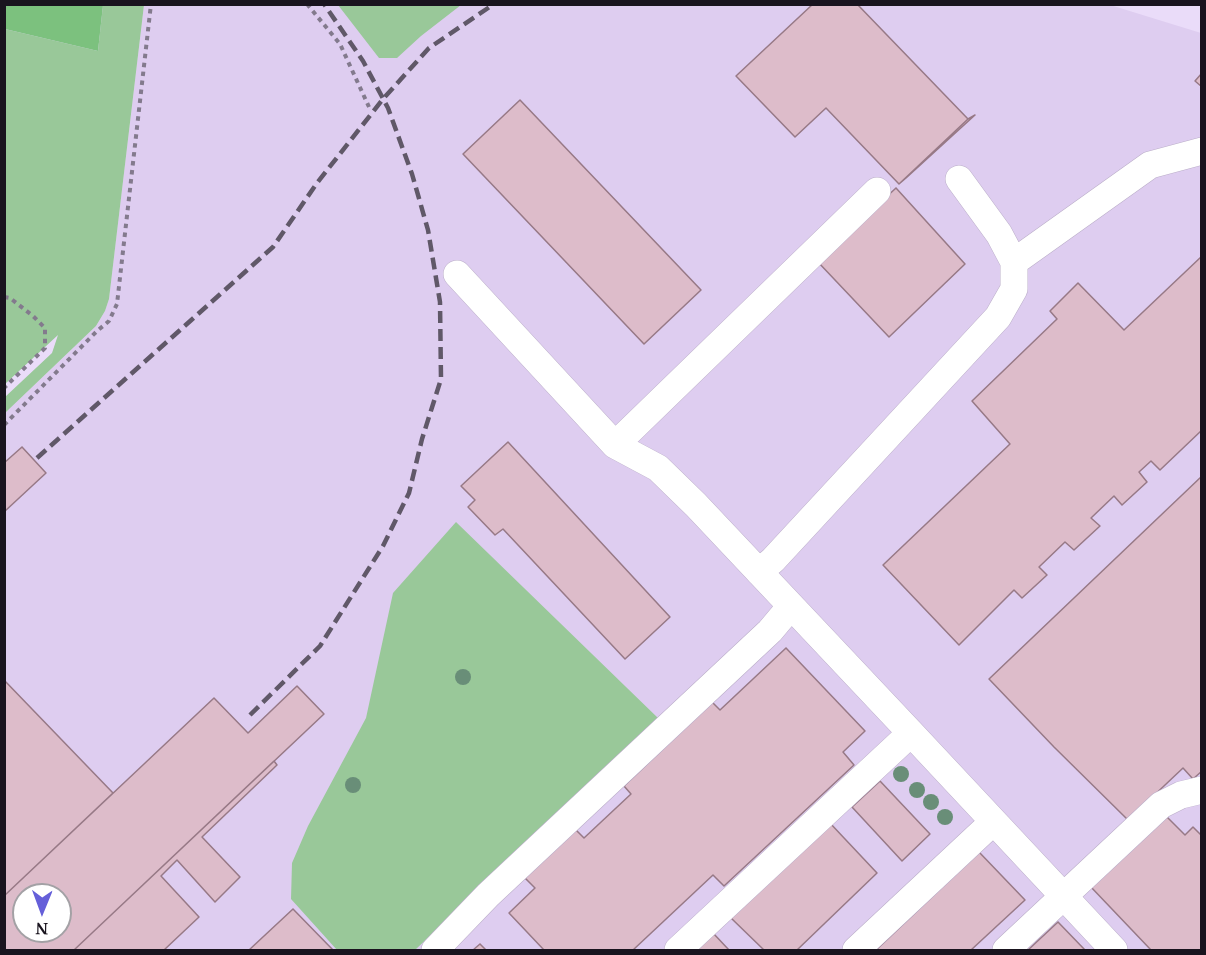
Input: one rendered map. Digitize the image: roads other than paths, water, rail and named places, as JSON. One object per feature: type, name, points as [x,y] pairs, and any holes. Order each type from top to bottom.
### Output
[{"type":"lane","points":[[1014,262],[1150,165],[1202,151]]},
{"type":"lane","points":[[759,572],[773,560],[998,317],[1014,289],[1014,262],[999,234],[959,179]]},
{"type":"lane","points":[[615,446],[877,191]]},
{"type":"lane","points":[[457,274],[615,446],[658,468],[759,572],[1114,951]]},
{"type":"lane","points":[[435,951],[488,895],[770,631],[791,606]]},
{"type":"lane","points":[[678,951],[911,733]]},
{"type":"lane","points":[[1006,951],[1161,805],[1181,795],[1202,790]]},
{"type":"lane","points":[[856,951],[993,822]]},
{"type":"railway","points":[[250,715],[320,646],[383,546],[409,493],[422,439],[441,379],[440,302],[428,230],[412,174],[388,108],[363,61],[324,4]]},
{"type":"railway","points":[[37,458],[273,247],[317,183],[383,99],[429,48],[494,4]]}]
